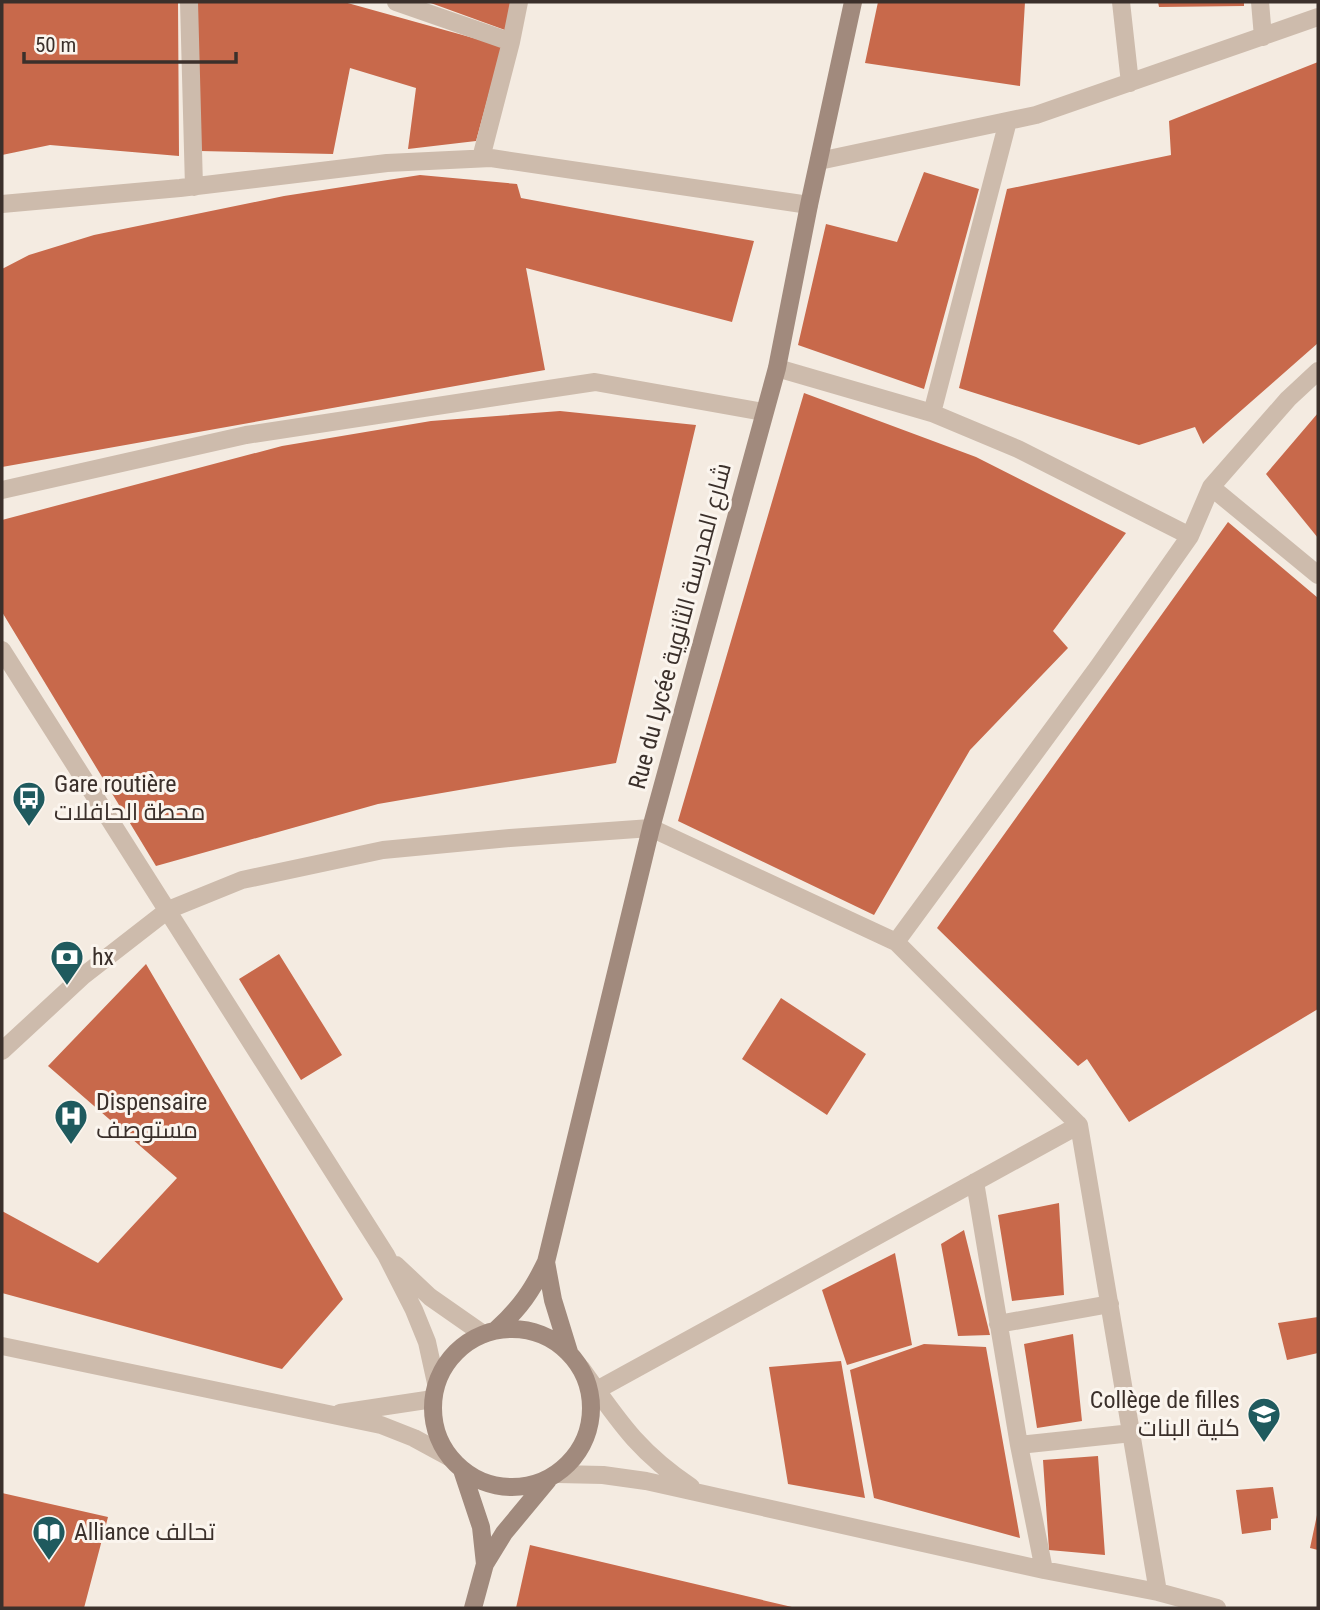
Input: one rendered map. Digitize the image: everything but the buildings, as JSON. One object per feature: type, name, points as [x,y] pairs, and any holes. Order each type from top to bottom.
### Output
[{"type":"street","points":[[189,2],[194,187]]},
{"type":"street","points":[[396,2],[511,42]]},
{"type":"street","points":[[481,158],[519,2]]},
{"type":"street","name":"Rue du Lycée شارع المدرسة الثانوية","points":[[489,1332],[516,1312],[532,1291],[547,1262],[651,828],[777,368],[853,2]]},
{"type":"street","points":[[1121,2],[1130,83]]},
{"type":"street","points":[[1260,2],[1263,37]]},
{"type":"street","points":[[818,162],[1036,115],[1318,18]]},
{"type":"street","points":[[932,413],[1008,121]]},
{"type":"street","points":[[2,204],[194,187],[387,163],[491,158],[809,205]]},
{"type":"street","points":[[777,368],[932,413],[1018,449],[1190,536]]},
{"type":"street","points":[[896,942],[1098,667],[1190,536],[1211,487],[1288,399],[1318,371]]},
{"type":"street","points":[[2,490],[246,435],[596,382],[763,412]]},
{"type":"street","points":[[1211,487],[1318,575]]},
{"type":"street","points":[[2,650],[386,1255],[427,1342],[435,1391],[433,1419],[439,1439],[455,1463],[481,1527],[485,1564]]},
{"type":"street","points":[[2,1051],[83,976],[168,910],[242,880],[383,850],[651,828],[896,942],[1079,1125],[1158,1592]]},
{"type":"street","points":[[597,1390],[1079,1125]]},
{"type":"street","points":[[975,1182],[1019,1445],[1044,1570]]},
{"type":"street","points":[[386,1255],[430,1297],[489,1332]]},
{"type":"street","name":"Rue du Lycée شارع المدرسة الثانوية","points":[[547,1262],[553,1300],[569,1352]]},
{"type":"street","points":[[998,1324],[1110,1304]]},
{"type":"street","points":[[435,1391],[447,1363],[462,1346],[489,1332],[516,1329],[536,1332],[554,1340],[569,1352],[638,1446],[665,1470],[700,1493]]},
{"type":"street","points":[[2,1346],[381,1425],[414,1438],[481,1482],[503,1488],[526,1487],[553,1477],[603,1475],[646,1481],[1044,1570],[1158,1592],[1217,1608]]},
{"type":"street","points":[[473,1608],[485,1564],[504,1533],[553,1477],[579,1453],[591,1426],[592,1396],[581,1368]]},
{"type":"street","points":[[330,1415],[435,1391]]},
{"type":"street","points":[[1019,1445],[1132,1433]]},
{"type":"place","name":"Gare routière محطة الحافلات","points":[[29,828]]},
{"type":"place","name":"hx","points":[[67,987]]},
{"type":"place","name":"Dispensaire مستوصف","points":[[71,1146]]},
{"type":"place","name":"Collège de filles كلية البنات","points":[[1264,1444]]},
{"type":"place","name":"Alliance تحالف","points":[[49,1562]]}]
